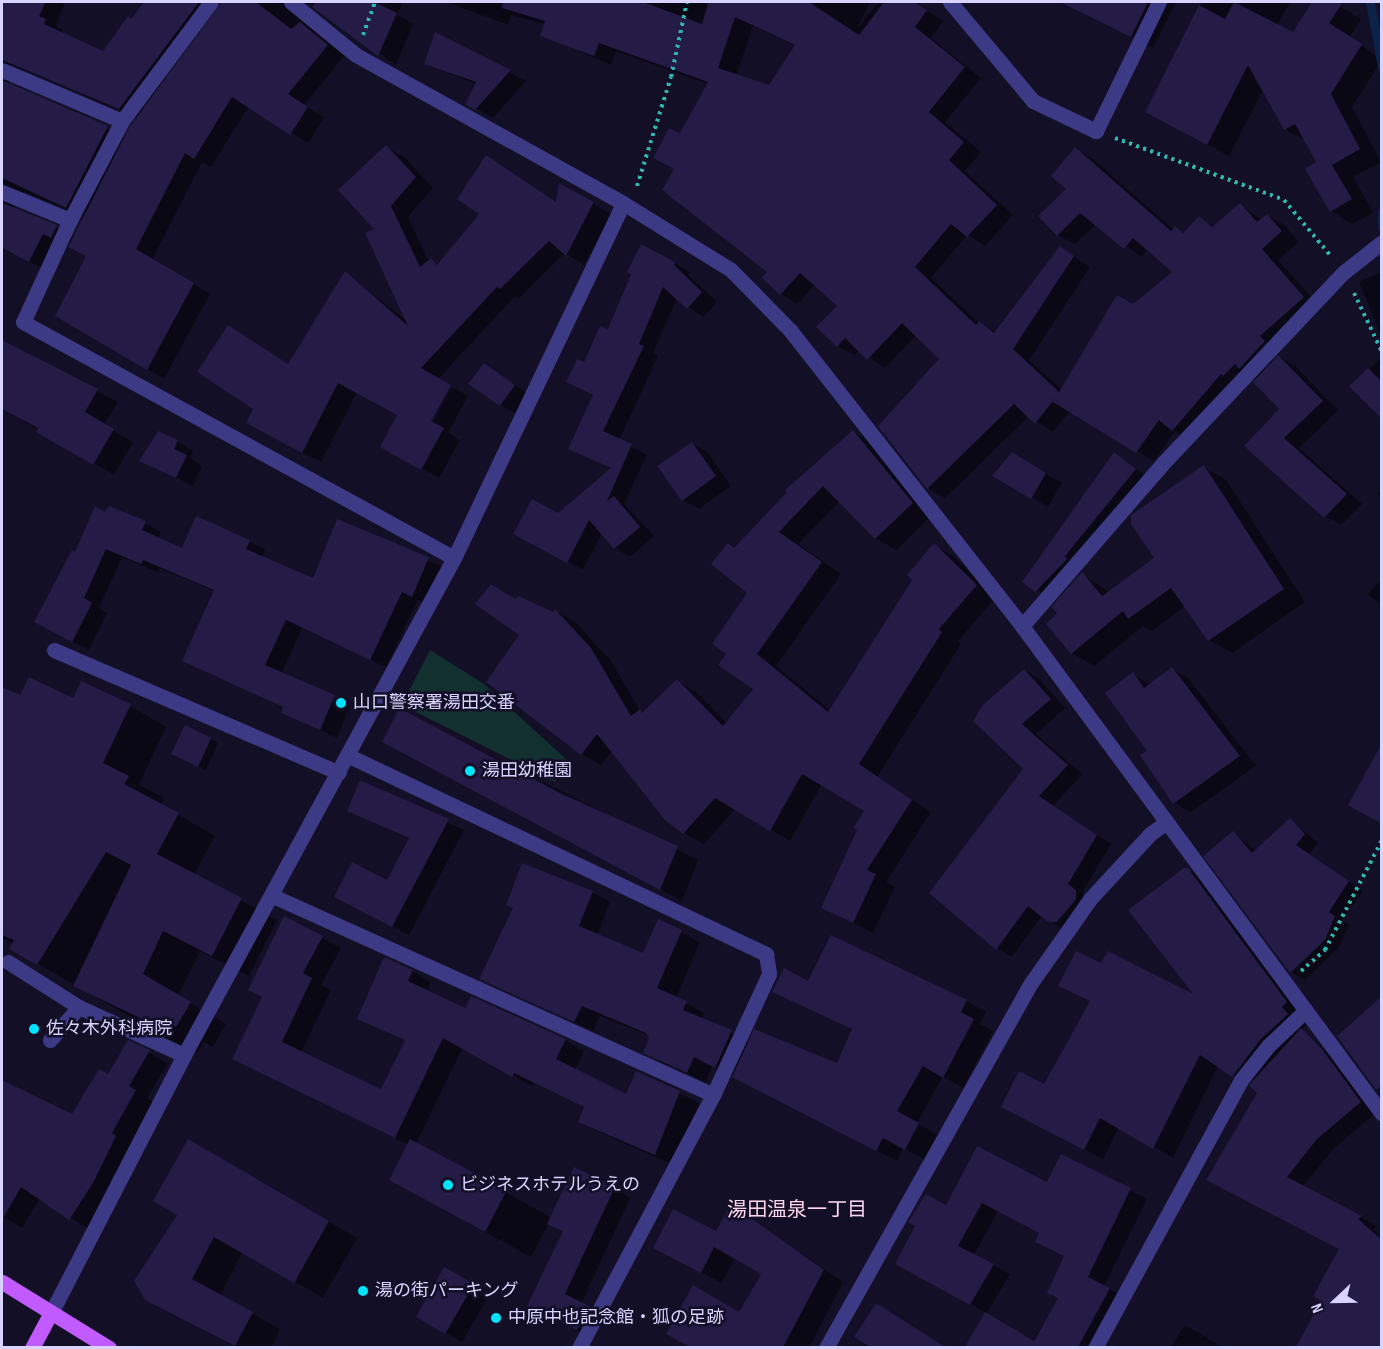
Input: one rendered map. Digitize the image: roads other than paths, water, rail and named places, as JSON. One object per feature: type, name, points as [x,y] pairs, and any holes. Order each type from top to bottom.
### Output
[{"type":"main road","points":[[2,1282],[109,1347]]},
{"type":"main road","points":[[32,1347],[51,1312]]},
{"type":"street","points":[[211,2],[122,121],[70,220],[23,322],[454,558]]},
{"type":"street","points":[[291,2],[356,55],[623,203],[730,270],[790,330],[1022,626],[1164,824],[1382,1114]]},
{"type":"street","points":[[950,2],[1032,101],[1096,131],[1159,2]]},
{"type":"street","points":[[2,70],[122,121]]},
{"type":"street","points":[[2,192],[70,220]]},
{"type":"street","points":[[51,1312],[184,1055],[273,896],[454,558],[623,203]]},
{"type":"street","points":[[1022,626],[1165,461],[1344,272],[1382,242]]},
{"type":"street","points":[[54,650],[339,773]]},
{"type":"street","points":[[349,756],[766,954],[769,974],[713,1095],[579,1347]]},
{"type":"street","points":[[826,1347],[1031,983],[1090,899],[1150,834],[1164,824]]},
{"type":"street","points":[[273,896],[713,1095]]},
{"type":"street","points":[[8,962],[79,1007],[184,1055]]},
{"type":"street","points":[[50,1040],[79,1007]]},
{"type":"street","points":[[1095,1347],[1242,1080],[1268,1046],[1306,1010]]},
{"type":"waterway","points":[[1370,2],[1382,67]]},
{"type":"waterway","points":[[1382,212],[1382,227]]},
{"type":"place","name":"山口警察署湯田交番","points":[[341,703]]},
{"type":"place","name":"湯田幼稚園","points":[[470,771]]},
{"type":"place","name":"佐々木外科病院","points":[[34,1029]]},
{"type":"place","name":"ビジネスホテルうえの","points":[[448,1185]]},
{"type":"place","name":"湯の街パーキング","points":[[363,1291]]},
{"type":"place","name":"中原中也記念館・狐の足跡","points":[[496,1318]]},
{"type":"district","name":"湯田温泉一丁目","points":[[797,1210]]}]
